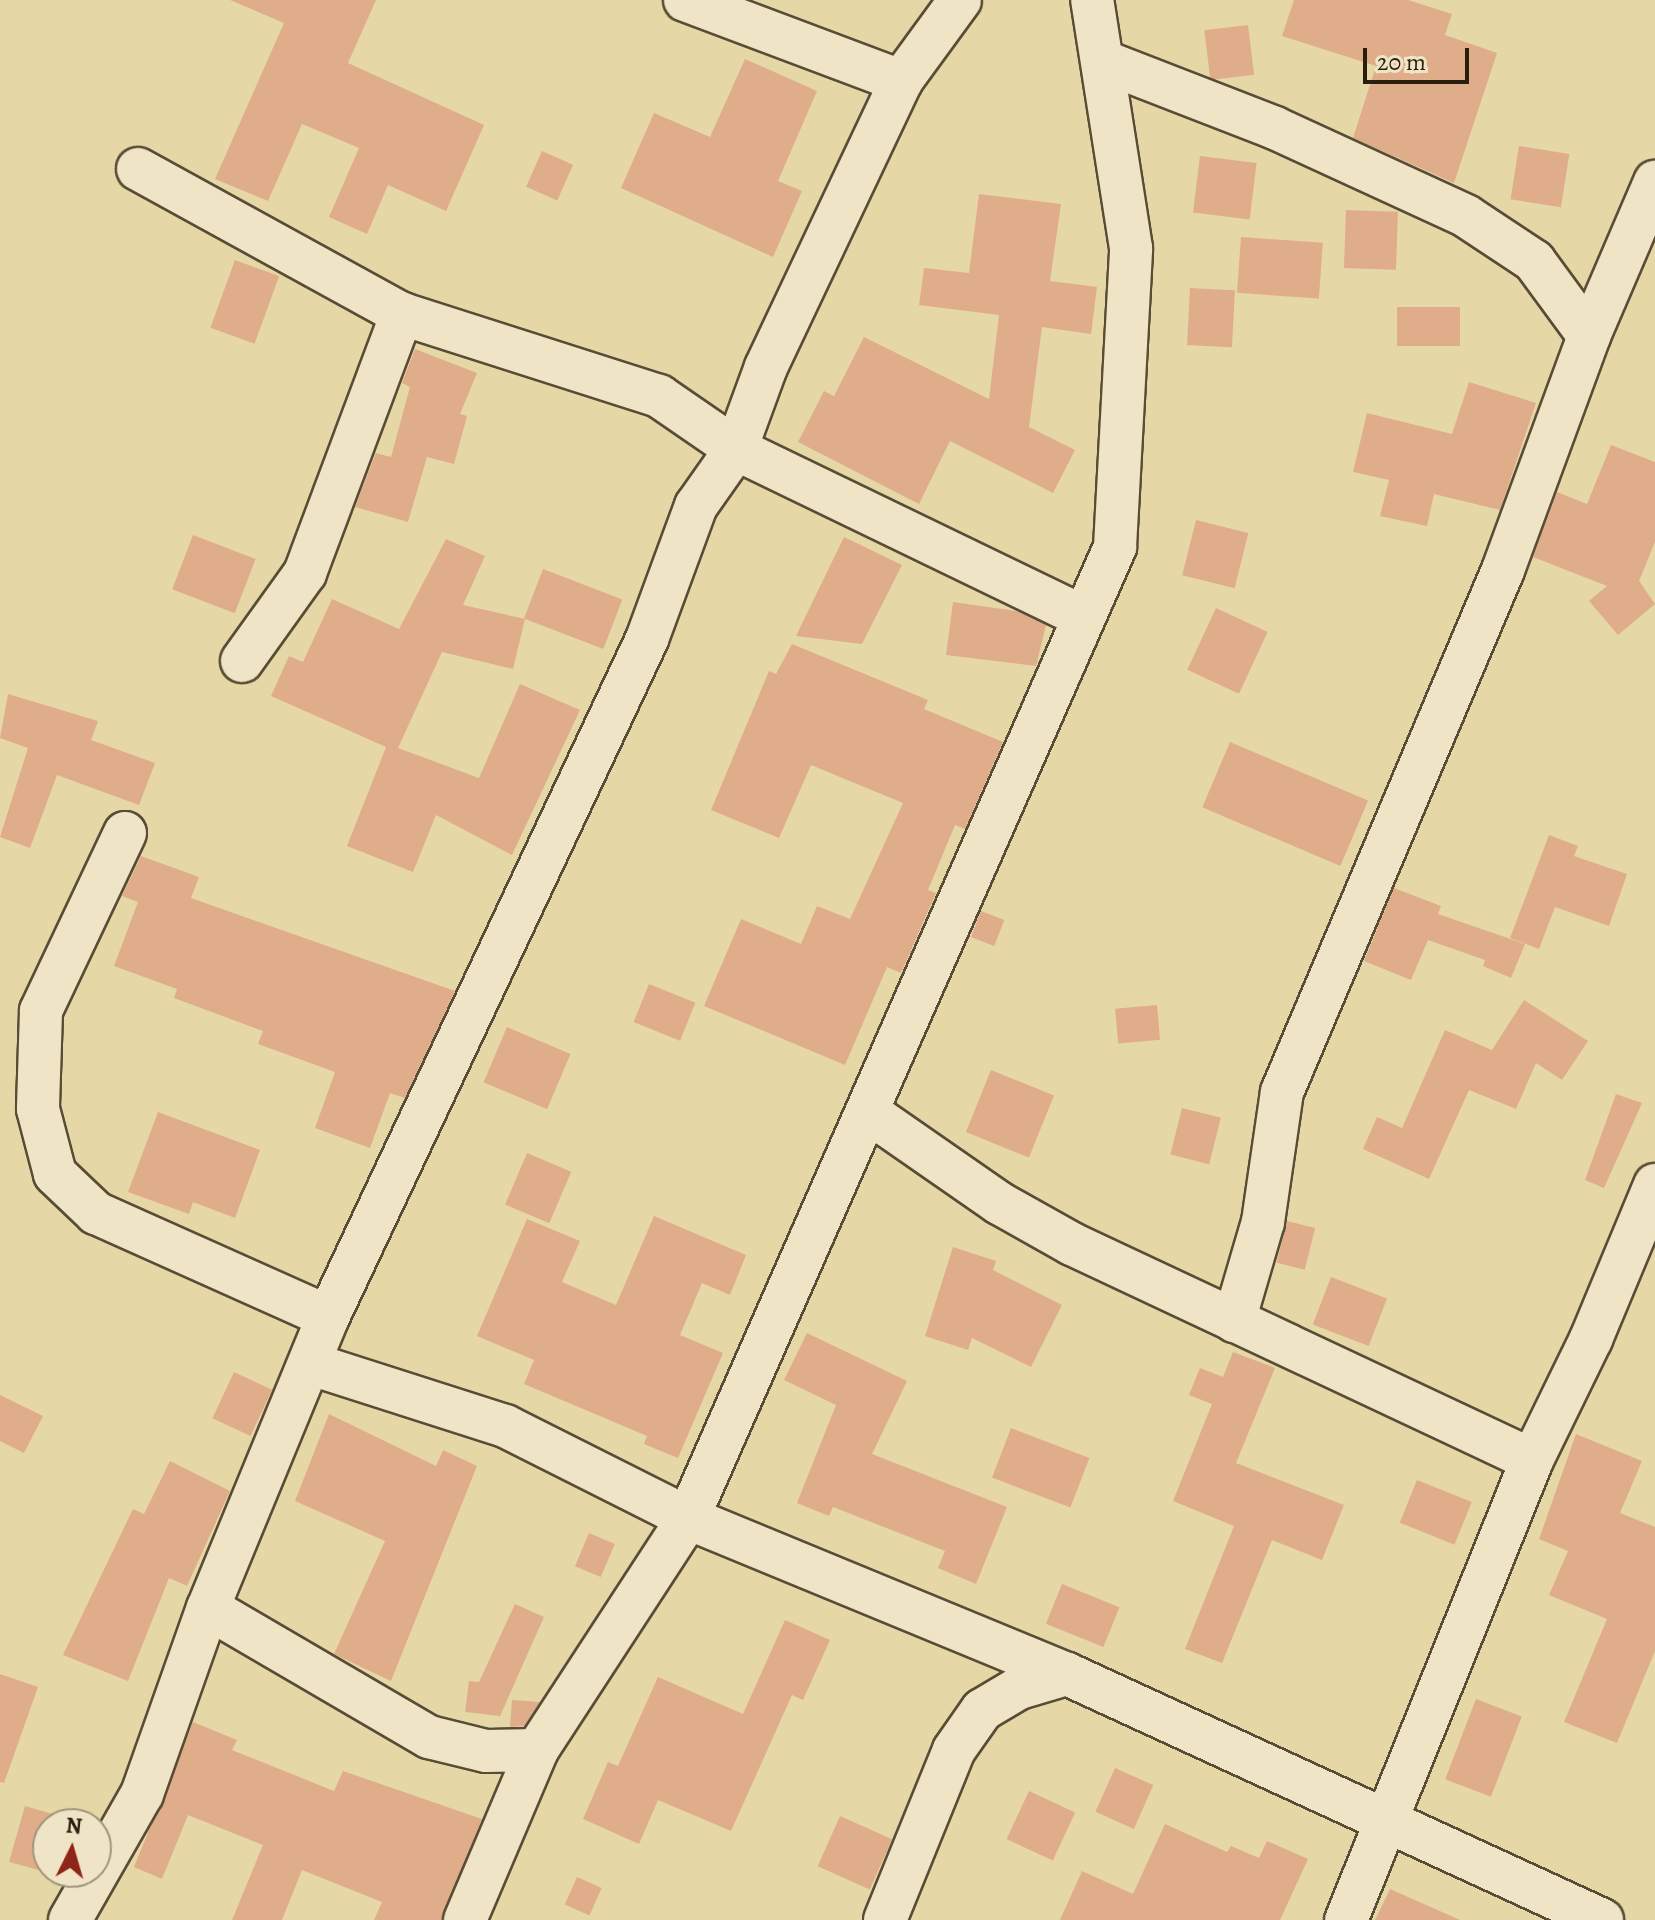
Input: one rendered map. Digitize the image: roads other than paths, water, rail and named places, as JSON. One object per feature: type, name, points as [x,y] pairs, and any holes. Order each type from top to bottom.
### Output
[{"type":"street","points":[[685,0],[901,81]]},
{"type":"street","points":[[70,1920],[142,1794],[208,1608],[328,1317],[647,639],[696,506],[736,449],[766,367],[901,81],[960,0]]},
{"type":"street","points":[[465,1920],[537,1750],[688,1518],[1115,547],[1128,349],[1131,248],[1111,148],[1105,62],[1092,0]]},
{"type":"street","points":[[1105,62],[1275,128],[1466,216],[1534,261],[1589,336]]},
{"type":"street","points":[[138,169],[402,314],[659,396],[736,449],[1084,617]]},
{"type":"street","points":[[1234,1321],[1263,1222],[1282,1092],[1503,570],[1589,336],[1655,182]]},
{"type":"street","points":[[242,661],[305,573],[402,314]]},
{"type":"street","points":[[125,833],[41,1011],[38,1109],[55,1174],[96,1213],[328,1317]]},
{"type":"street","points":[[868,1112],[999,1203],[1234,1321],[1532,1460]]},
{"type":"street","points":[[1346,1920],[1532,1460],[1591,1339],[1655,1185]]},
{"type":"street","points":[[311,1364],[505,1426],[688,1518],[1067,1674],[1602,1920]]},
{"type":"street","points":[[208,1608],[429,1737],[486,1751],[537,1750]]},
{"type":"street","points":[[885,1920],[954,1750],[982,1710],[1019,1688],[1067,1674]]}]
